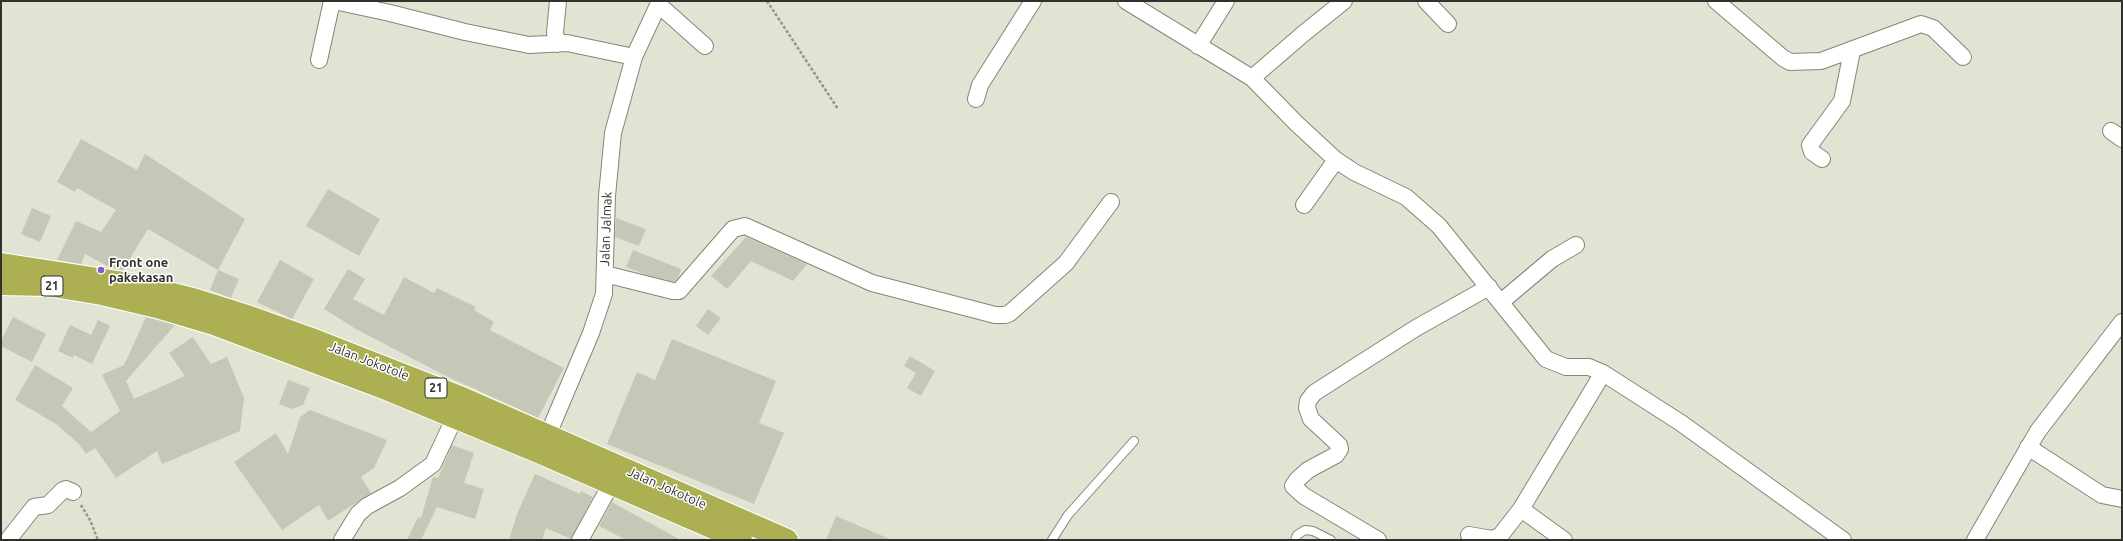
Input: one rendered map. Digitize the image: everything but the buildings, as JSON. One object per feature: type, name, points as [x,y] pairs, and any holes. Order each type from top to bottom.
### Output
[{"type":"highway","name":"Jalan Jokotole","points":[[1,264],[137,285],[196,300],[309,338],[462,398],[611,484],[711,534],[741,540]]},
{"type":"highway","name":"Jalan Jokotole","points":[[1,284],[47,285],[102,294],[164,309],[266,343],[389,390],[454,419],[544,445],[780,539]]},
{"type":"street","points":[[319,60],[333,1],[390,13],[465,32],[529,45],[576,45],[634,58]]},
{"type":"street","points":[[557,44],[554,32],[558,1]]},
{"type":"street","points":[[976,99],[980,85],[1033,1]]},
{"type":"street","points":[[1126,1],[1252,78],[1296,123],[1336,160],[1354,172],[1406,198],[1439,226],[1546,359],[1566,367],[1589,367],[1598,382],[1681,423],[1839,539]]},
{"type":"street","points":[[1198,46],[1226,1]]},
{"type":"street","points":[[1252,78],[1344,1]]},
{"type":"street","points":[[1426,1],[1448,24]]},
{"type":"street","points":[[1716,1],[1783,58],[1790,62],[1821,61],[1852,51],[1921,24],[1933,28],[1963,57]]},
{"type":"street","points":[[660,3],[705,46]]},
{"type":"street","name":"Jalan Jalmak","points":[[544,445],[591,333],[604,294],[607,196],[613,133],[634,58],[660,3]]},
{"type":"street","points":[[1822,159],[1812,152],[1810,146],[1842,101],[1852,51]]},
{"type":"street","points":[[1304,205],[1336,160]]},
{"type":"street","points":[[605,274],[673,291],[679,291],[733,229],[745,226],[872,283],[995,315],[1005,315],[1010,313],[1066,263],[1111,202]]},
{"type":"street","points":[[1501,302],[1552,259],[1576,245]]},
{"type":"street","points":[[1378,540],[1304,496],[1294,486],[1296,480],[1308,470],[1336,455],[1340,449],[1339,445],[1311,419],[1307,408],[1308,401],[1314,393],[1416,328],[1488,287]]},
{"type":"street","points":[[1975,540],[2028,447],[2048,417],[2122,322]]},
{"type":"street","points":[[1469,535],[1492,539],[1500,536],[1521,509],[1598,382]]},
{"type":"street","points":[[342,540],[358,514],[366,506],[400,488],[433,464],[454,419]]},
{"type":"street","points":[[2028,447],[2102,495],[2122,499]]},
{"type":"street","points":[[580,540],[611,484]]},
{"type":"street","points":[[8,540],[34,507],[48,505],[66,489],[73,492]]},
{"type":"street","points":[[1521,509],[1564,540]]},
{"type":"lane","points":[[1052,540],[1068,515],[1134,442]]},
{"type":"lane","points":[[1295,540],[1297,535],[1306,530],[1314,531],[1331,540]]},
{"type":"path","points":[[767,1],[838,109]]},
{"type":"path","points":[[73,492],[90,520],[98,540]]},
{"type":"place","name":"Front one pakekasan","points":[[101,270]]}]
